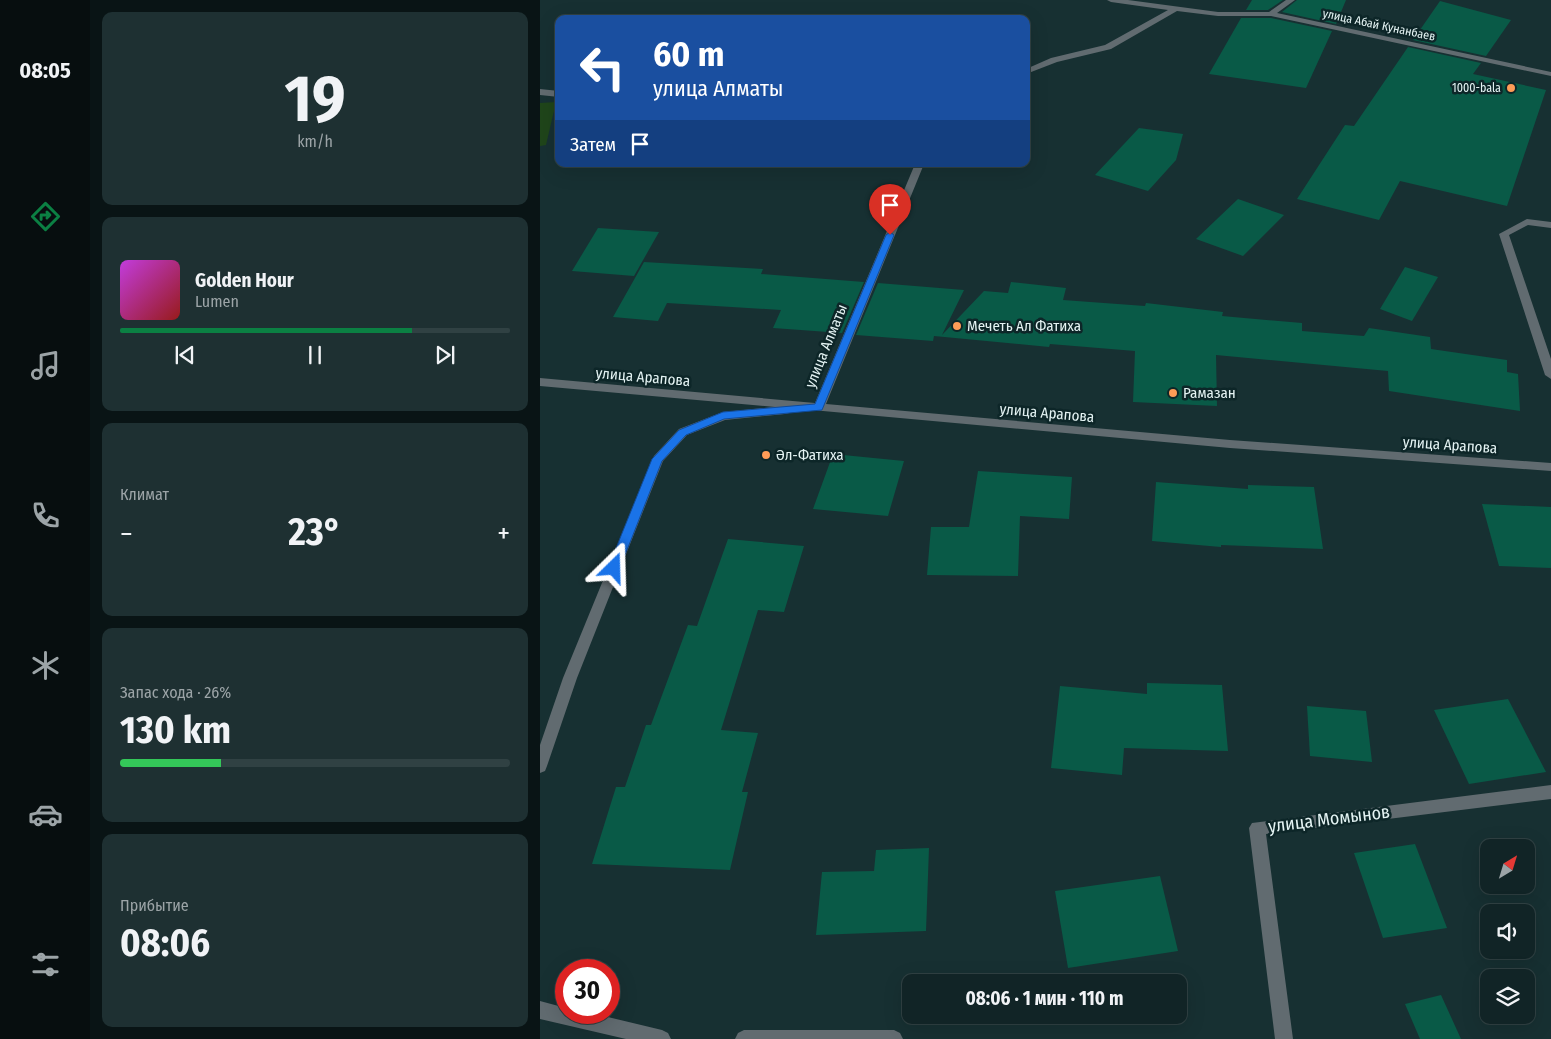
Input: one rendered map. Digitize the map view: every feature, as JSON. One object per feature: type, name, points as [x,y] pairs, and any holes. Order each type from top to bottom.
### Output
[{"type":"street","name":"улица Абай Кунанбаев","points":[[1111,0],[1218,14],[1271,14],[1551,74]]},
{"type":"street","points":[[1271,14],[1291,0]]},
{"type":"street","points":[[1030,70],[1054,60],[1108,46],[1175,9]]},
{"type":"street","points":[[540,92],[555,94]]},
{"type":"street","name":"улица Алматы","points":[[540,766],[570,678],[658,459],[682,432],[723,416],[818,407],[918,167]]},
{"type":"street","points":[[1551,224],[1527,222],[1504,234],[1551,375]]},
{"type":"street","name":"улица Арапова","points":[[540,382],[1230,444],[1551,467]]},
{"type":"street","name":"улица Момынов","points":[[1284,1039],[1258,828],[1551,792]]},
{"type":"street","points":[[540,1010],[662,1039]]},
{"type":"street","points":[[744,1039],[894,1039]]},
{"type":"green space","points":[[555,102],[546,145],[540,146],[540,103]]},
{"type":"building","points":[[1252,0],[1283,0],[1268,10],[1246,10]]},
{"type":"building","points":[[1297,0],[1346,0],[1336,24],[1282,12]]},
{"type":"building","points":[[1440,1],[1511,20],[1486,56],[1413,40]]},
{"type":"building","points":[[1241,18],[1271,18],[1332,31],[1306,88],[1209,74]]},
{"type":"building","points":[[1408,47],[1481,63],[1473,74],[1546,90],[1507,206],[1400,181],[1379,220],[1297,199],[1345,125],[1354,126]]},
{"type":"building","points":[[1139,128],[1183,134],[1176,160],[1148,191],[1095,175]]},
{"type":"building","points":[[1238,199],[1284,215],[1243,256],[1196,239]]},
{"type":"building","points":[[598,228],[659,232],[634,276],[572,271]]},
{"type":"building","points":[[644,262],[763,269],[761,274],[864,282],[842,333],[773,328],[781,310],[667,303],[658,321],[613,317]]},
{"type":"building","points":[[1405,267],[1438,277],[1412,321],[1380,309]]},
{"type":"building","points":[[1011,282],[1066,288],[1063,300],[1145,306],[1146,303],[1223,312],[1222,316],[1302,323],[1302,331],[1364,336],[1369,328],[1430,337],[1431,349],[1507,360],[1507,372],[1518,374],[1520,411],[1389,391],[1388,371],[1216,355],[1217,406],[1133,402],[1135,351],[1050,344],[1049,347],[934,336],[933,341],[856,335],[878,283],[964,290],[942,335],[984,291],[1008,293]]},
{"type":"building","points":[[833,454],[904,461],[888,516],[813,509]]},
{"type":"building","points":[[978,471],[1072,477],[1069,519],[1020,516],[1018,576],[927,575],[931,527],[969,527]]},
{"type":"building","points":[[1156,482],[1248,489],[1248,485],[1314,487],[1323,549],[1221,545],[1221,547],[1152,541]]},
{"type":"building","points":[[1482,504],[1551,507],[1551,568],[1499,566]]},
{"type":"building","points":[[728,539],[804,546],[784,612],[758,610],[721,730],[758,733],[742,792],[748,792],[730,870],[592,864],[616,787],[625,787],[646,725],[651,725],[688,625],[697,626]]},
{"type":"building","points":[[1147,683],[1222,685],[1228,751],[1124,748],[1122,775],[1051,768],[1060,686],[1147,694]]},
{"type":"building","points":[[1508,699],[1546,772],[1469,784],[1434,710]]},
{"type":"building","points":[[1307,706],[1366,711],[1372,762],[1310,756]]},
{"type":"building","points":[[1415,844],[1447,928],[1383,938],[1354,853]]},
{"type":"building","points":[[929,848],[926,931],[816,935],[822,872],[874,871],[876,850]]},
{"type":"building","points":[[1160,876],[1178,951],[1068,968],[1055,891]]},
{"type":"building","points":[[1441,995],[1461,1039],[1420,1039],[1405,1004]]},
{"type":"place","name":"1000-bala","points":[[1511,88]]},
{"type":"place","name":"Мечеть Ал Фатиха","points":[[957,326]]},
{"type":"place","name":"Рамазан","points":[[1173,393]]},
{"type":"place","name":"Әл-Фатиха","points":[[766,455]]},
{"type":"route","points":[[614,568],[658,459],[682,432],[723,416],[818,407],[890,235]]}]
